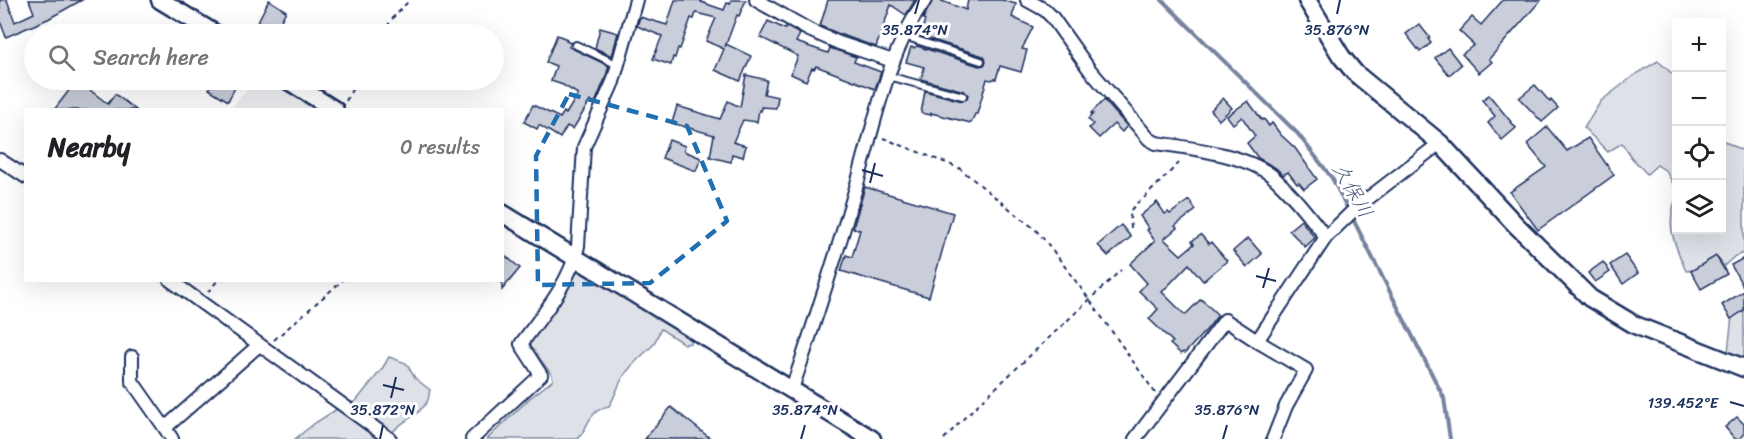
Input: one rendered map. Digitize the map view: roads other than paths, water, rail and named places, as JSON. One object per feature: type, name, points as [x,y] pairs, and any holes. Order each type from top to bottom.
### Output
[{"type":"street","points":[[160,0],[200,24]]},
{"type":"street","points":[[472,439],[541,375],[521,344],[571,270],[578,246],[584,147],[613,82],[636,0]]},
{"type":"street","points":[[756,0],[809,30],[839,43],[893,61]]},
{"type":"street","points":[[792,389],[826,288],[887,76],[914,15],[925,0]]},
{"type":"street","points":[[1027,0],[1052,16],[1089,69],[1149,139],[1156,143],[1237,158],[1269,174],[1293,197],[1326,237]]},
{"type":"street","points":[[1307,0],[1341,56],[1355,73],[1440,143],[1515,224],[1590,298],[1635,325],[1744,368]]},
{"type":"street","points":[[304,90],[332,108]]},
{"type":"street","points":[[1257,341],[1326,237],[1357,207],[1440,143]]},
{"type":"street","points":[[0,160],[24,176]]},
{"type":"street","points":[[504,214],[872,439]]},
{"type":"street","points":[[173,282],[390,439]]},
{"type":"street","points":[[1135,439],[1225,320],[1306,370],[1286,406],[1273,439]]},
{"type":"street","points":[[132,357],[132,381],[168,434],[261,347]]},
{"type":"lane","points":[[904,36],[981,61]]},
{"type":"lane","points":[[576,45],[618,65]]},
{"type":"lane","points":[[887,76],[963,96]]},
{"type":"waterway","name":"久保川","points":[[1162,0],[1298,134],[1332,178],[1444,398],[1450,439]]}]
